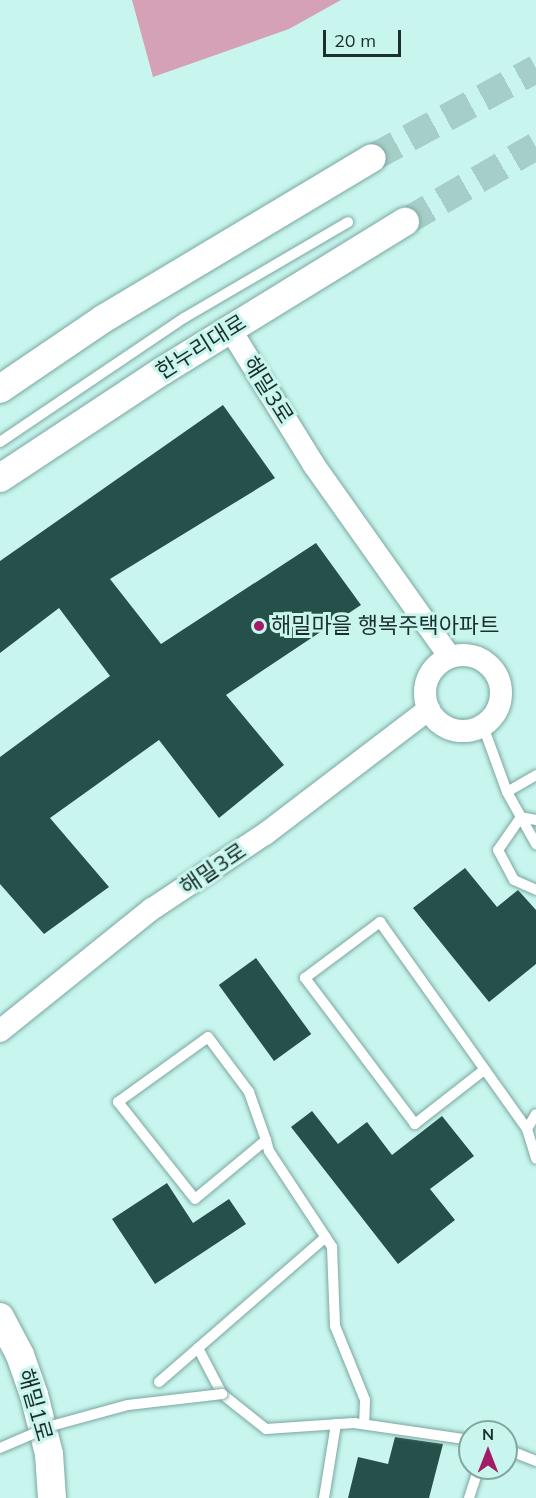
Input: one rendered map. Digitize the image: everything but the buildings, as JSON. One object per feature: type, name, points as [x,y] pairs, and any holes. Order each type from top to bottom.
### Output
[{"type":"street","points":[[0,389],[103,319],[372,158]]},
{"type":"street","name":"한누리대로","points":[[0,478],[230,329],[405,222]]},
{"type":"street","name":"해밀3로","points":[[230,329],[314,465],[450,657]]},
{"type":"street","points":[[450,657],[475,657],[495,672],[500,683],[499,707],[483,726],[471,731],[446,728],[429,709],[426,685],[439,663],[450,657]]},
{"type":"street","name":"해밀3로","points":[[0,1031],[152,909],[265,834],[429,709]]},
{"type":"street","name":"해밀1로","points":[[0,1317],[20,1355],[34,1395],[49,1454],[52,1498]]},
{"type":"lane","points":[[0,442],[184,318],[348,222]]},
{"type":"lane","points":[[483,726],[507,792],[536,844]]},
{"type":"lane","points":[[507,792],[536,775]]},
{"type":"lane","points":[[521,818],[536,820]]},
{"type":"lane","points":[[521,818],[498,850],[514,880],[536,890]]},
{"type":"lane","points":[[484,1070],[415,1124],[305,978],[380,922],[527,1129],[536,1160]]},
{"type":"lane","points":[[266,1140],[195,1199],[118,1102],[208,1036],[249,1092],[266,1140],[332,1247],[335,1326],[365,1400],[364,1424]]},
{"type":"lane","points":[[527,1129],[536,1114]]},
{"type":"lane","points":[[159,1382],[326,1237]]},
{"type":"lane","points":[[198,1348],[222,1394],[266,1429],[364,1424],[458,1438]]},
{"type":"lane","points":[[0,1448],[51,1426],[128,1405],[222,1394]]},
{"type":"lane","points":[[324,1498],[336,1424]]},
{"type":"lane","points":[[518,1454],[536,1461]]},
{"type":"lane","points":[[469,1498],[475,1480]]},
{"type":"shaded area","points":[[132,0],[341,0],[289,29],[153,77]]},
{"type":"tunnel","points":[[372,158],[536,69]]},
{"type":"tunnel","points":[[405,222],[536,146]]},
{"type":"place","name":"해밀마을 행복주택아파트","points":[[259,626]]}]
